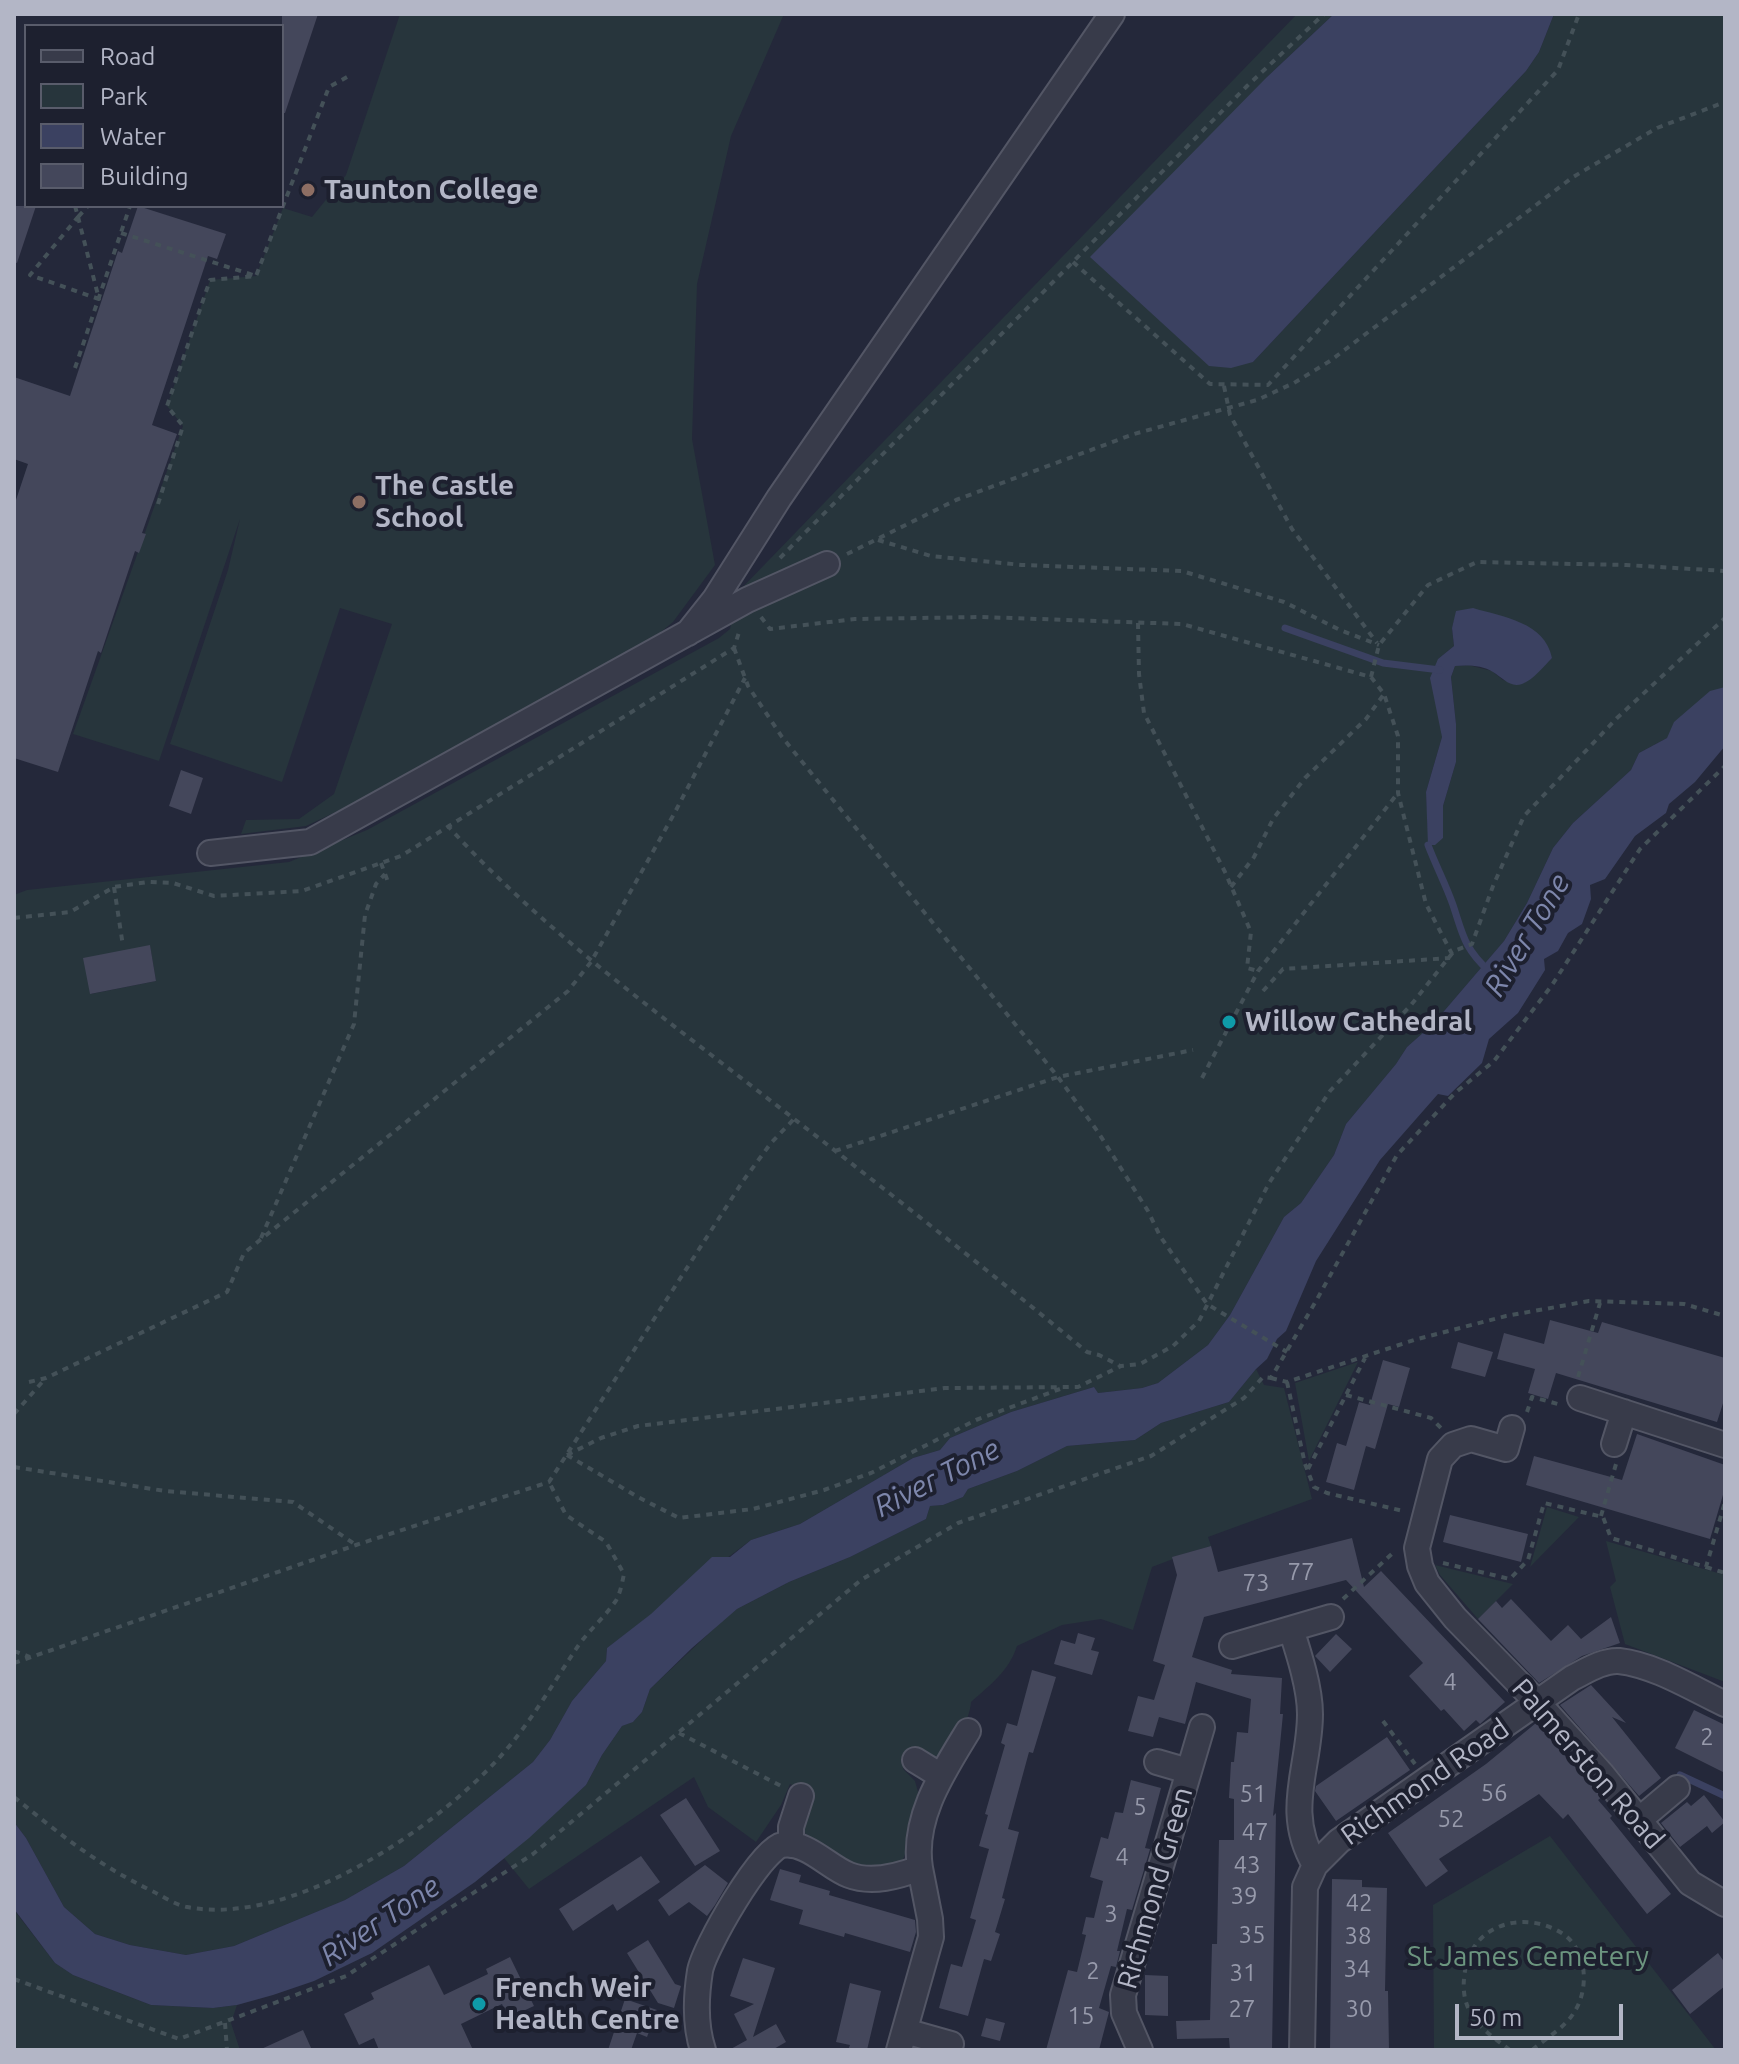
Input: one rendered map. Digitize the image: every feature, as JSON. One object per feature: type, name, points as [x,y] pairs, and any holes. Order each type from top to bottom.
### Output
[{"type":"street","points":[[688,633],[715,599],[800,467],[1112,14]]},
{"type":"street","points":[[210,853],[310,842],[747,600],[827,564]]},
{"type":"street","points":[[1580,1398],[1725,1445]]},
{"type":"street","points":[[1614,1444],[1624,1412]]},
{"type":"street","points":[[1409,1552],[1417,1548],[1440,1459],[1453,1445],[1471,1439],[1507,1448]]},
{"type":"street","name":"Palmerston Road","points":[[1409,1552],[1427,1583],[1455,1618],[1538,1703],[1690,1883],[1725,1904]]},
{"type":"street","points":[[1232,1646],[1331,1617]]},
{"type":"street","name":"Richmond Road","points":[[1291,1629],[1311,1712],[1300,1782],[1300,1818],[1305,1848],[1315,1865]]},
{"type":"street","name":"Richmond Road","points":[[1302,2050],[1305,1887],[1315,1865],[1339,1841],[1572,1678],[1604,1663],[1618,1661],[1647,1669],[1725,1704]]},
{"type":"street","name":"Richmond Green","points":[[1140,2050],[1124,2013],[1123,1995],[1202,1727]]},
{"type":"street","points":[[951,2044],[902,2041],[931,1937],[917,1846],[926,1810],[941,1776],[968,1731]]},
{"type":"street","points":[[915,1760],[941,1776]]},
{"type":"street","name":"Richmond Green","points":[[1157,1762],[1188,1771]]},
{"type":"street","points":[[1639,1820],[1677,1788]]},
{"type":"street","points":[[791,1845],[791,1827],[801,1796]]},
{"type":"street","points":[[703,2050],[698,2035],[700,1968],[710,1942],[729,1909],[770,1851],[780,1845],[791,1845],[850,1876],[894,1878],[920,1868]]},
{"type":"path","points":[[771,568],[1247,86],[1324,14]]},
{"type":"path","points":[[1073,262],[1210,384],[1268,385],[1558,70],[1579,14]]},
{"type":"path","points":[[284,204],[329,87],[349,76]]},
{"type":"path","points":[[827,564],[956,500],[1134,434],[1257,400],[1294,383],[1330,361],[1573,177],[1657,128],[1725,102]]},
{"type":"path","points":[[76,208],[99,299]]},
{"type":"path","points":[[86,208],[30,275],[99,299]]},
{"type":"path","points":[[75,368],[129,208]]},
{"type":"path","points":[[256,276],[282,208]]},
{"type":"path","points":[[121,233],[256,276]]},
{"type":"path","points":[[158,504],[183,426],[167,406],[210,280],[256,276]]},
{"type":"path","points":[[1224,386],[1229,408],[1292,529],[1379,645]]},
{"type":"path","points":[[877,539],[931,556],[1022,565],[1182,571],[1284,602],[1340,630],[1379,645]]},
{"type":"path","points":[[1371,677],[1379,645],[1428,585],[1477,562],[1626,565],[1725,571]]},
{"type":"path","points":[[747,600],[770,629],[855,619],[982,617],[1182,624],[1371,677],[1384,694],[1398,736],[1398,793],[1426,904],[1452,954]]},
{"type":"path","points":[[14,918],[70,912],[114,887],[148,882],[173,883],[214,896],[302,891],[411,850],[734,648],[747,600]]},
{"type":"path","points":[[1263,991],[1283,969],[1452,954],[1472,944],[1524,816],[1617,718],[1725,618]]},
{"type":"path","points":[[1138,623],[1144,713],[1251,932],[1247,968],[1258,971]]},
{"type":"path","points":[[734,648],[745,678],[782,737],[1058,1077],[1098,1132],[1148,1211],[1160,1236],[1207,1304],[1287,1352]]},
{"type":"path","points":[[29,1382],[46,1378],[227,1292],[244,1253],[568,991],[591,962],[674,814],[745,678]]},
{"type":"path","points":[[1231,887],[1254,857],[1273,819],[1305,778],[1366,719],[1384,694]]},
{"type":"path","points":[[1271,1378],[1397,1155],[1455,1093],[1494,1061],[1552,985],[1640,849],[1725,766]]},
{"type":"path","points":[[1202,1078],[1258,971],[1398,793]]},
{"type":"path","points":[[447,825],[480,860],[591,962],[1087,1352],[1121,1366]]},
{"type":"path","points":[[381,863],[388,882]]},
{"type":"path","points":[[260,1240],[354,1024],[365,915],[376,884],[385,874]]},
{"type":"path","points":[[114,887],[123,946]]},
{"type":"path","points":[[567,1455],[601,1438],[651,1424],[945,1388],[1078,1387],[1121,1366],[1140,1364],[1173,1346],[1199,1321],[1269,1183],[1330,1091],[1411,1005],[1452,954]]},
{"type":"path","points":[[835,1151],[1058,1077],[1193,1050]]},
{"type":"path","points":[[14,1663],[549,1482],[743,1181],[771,1143],[793,1120]]},
{"type":"path","points":[[14,1979],[179,2039],[225,2023],[346,1976],[533,1854],[861,1580],[958,1523],[1151,1456],[1244,1398],[1263,1377],[1287,1382],[1414,1340],[1506,1316],[1589,1301],[1684,1304],[1725,1316]]},
{"type":"path","points":[[1308,1469],[1365,1356]]},
{"type":"path","points":[[14,1414],[46,1378]]},
{"type":"path","points":[[1287,1382],[1314,1487],[1327,1493],[1424,1516]]},
{"type":"path","points":[[567,1455],[679,1518],[753,1509],[824,1490],[871,1473],[976,1420],[1066,1387]]},
{"type":"path","points":[[1346,1395],[1431,1418],[1458,1443]]},
{"type":"path","points":[[1614,1444],[1620,1453],[1601,1516],[1611,1538],[1725,1573]]},
{"type":"path","points":[[14,1467],[165,1491],[293,1502],[356,1545]]},
{"type":"path","points":[[14,1797],[85,1854],[116,1874],[184,1907],[222,1911],[283,1900],[366,1862],[428,1823],[497,1760],[518,1737],[585,1635],[617,1600],[624,1574],[606,1542],[566,1515],[549,1482]]},
{"type":"path","points":[[1706,1567],[1725,1502]]},
{"type":"path","points":[[1331,1617],[1335,1607],[1409,1552],[1510,1579],[1528,1560],[1544,1503],[1601,1516]]},
{"type":"path","points":[[14,1651],[30,1657]]},
{"type":"path","points":[[1383,1721],[1426,1779]]},
{"type":"path","points":[[678,1733],[801,1796]]},
{"type":"path","points":[[1510,2050],[1470,2015],[1463,1993],[1465,1969],[1471,1951],[1487,1932],[1505,1923],[1534,1925],[1561,1933],[1572,1943],[1583,1963],[1585,1981],[1573,2016],[1532,2050]]},
{"type":"path","points":[[225,2023],[227,2050]]},
{"type":"green space","name":"The Castle School","points":[[400,14],[784,14],[731,136],[697,284],[692,439],[715,565],[673,622],[638,651],[372,795],[306,826],[241,834],[246,820],[299,819],[334,794],[392,624],[340,608],[282,782],[170,744],[228,570],[240,519],[159,761],[73,734],[183,426],[167,406],[210,280],[256,276],[283,208],[312,217],[346,175]]},
{"type":"green space","points":[[1297,14],[1334,14],[1267,77],[1253,362],[1526,71],[1539,52],[1554,14],[1725,14],[1725,687],[1667,738],[1639,753],[1631,770],[1573,823],[1553,848],[1527,903],[1504,941],[1433,1024],[1407,1047],[1346,1124],[1334,1155],[1301,1203],[1284,1217],[1230,1315],[1208,1345],[1158,1383],[1098,1393],[1094,1387],[1011,1412],[950,1438],[940,1450],[913,1458],[800,1524],[751,1540],[607,1648],[606,1661],[572,1701],[550,1740],[533,1762],[404,1866],[345,1900],[234,1946],[186,1955],[130,1945],[95,1934],[64,1907],[14,1822],[14,895],[27,890],[289,862],[367,830],[719,638],[730,629],[738,592]],"holes":[[[1457,611],[1552,658],[1524,683],[1503,680],[1492,671],[1468,665],[1455,666],[1451,677],[1456,762],[1443,806],[1443,838],[1429,845],[1426,792],[1442,737],[1438,659],[1454,646],[1452,628]],[[150,946],[156,981],[91,994]]]},
{"type":"green space","points":[[1358,1362],[1309,1461],[1295,1383]]},
{"type":"green space","points":[[1256,1369],[1264,1385],[1284,1388],[1312,1499],[1208,1537],[1211,1546],[1152,1567],[1133,1630],[1101,1619],[1062,1625],[1017,1646],[1004,1670],[971,1702],[963,1729],[950,1748],[934,1758],[925,1757],[914,1750],[903,1769],[915,1781],[918,1792],[907,1834],[907,1850],[901,1864],[864,1867],[824,1849],[801,1828],[810,1794],[790,1784],[781,1805],[756,1842],[708,1807],[694,1777],[529,1889],[504,1858],[586,1785],[622,1726],[634,1721],[642,1712],[650,1689],[737,1609],[926,1519],[930,1506],[943,1505],[963,1497],[968,1489],[1017,1471],[1067,1446],[1135,1440],[1161,1423],[1229,1402]]},
{"type":"green space","points":[[1547,1507],[1579,1517],[1530,1567]]},
{"type":"green space","points":[[1606,1541],[1725,1575],[1725,1682],[1625,1644],[1610,1587],[1616,1581]]},
{"type":"green space","points":[[1435,1565],[1513,1584],[1478,1619]]},
{"type":"green space","name":"St James Cemetery","points":[[1550,1836],[1716,2050],[1434,2050],[1433,1905]]},
{"type":"green space","points":[[14,1910],[55,1963],[73,1975],[151,2005],[213,2008],[237,2005],[231,2023],[240,2050],[14,2050]]},
{"type":"water","points":[[1334,14],[1554,14],[1539,52],[1526,71],[1253,362],[1231,368],[1209,366],[1090,257],[1267,77]]},
{"type":"water","points":[[1473,608],[1509,618],[1532,629],[1548,646],[1552,658],[1530,679],[1518,685],[1510,684],[1484,668],[1455,666],[1451,677],[1456,762],[1443,806],[1443,838],[1435,845],[1428,845],[1426,792],[1442,737],[1430,678],[1438,659],[1454,646],[1452,628],[1456,611]]},
{"type":"water","name":"River Tone","points":[[1725,687],[1725,746],[1695,782],[1669,804],[1666,813],[1635,836],[1605,879],[1590,885],[1591,899],[1582,924],[1568,933],[1558,951],[1544,959],[1545,970],[1518,1013],[1489,1039],[1482,1063],[1448,1096],[1438,1094],[1380,1160],[1316,1261],[1286,1331],[1277,1339],[1267,1359],[1229,1402],[1161,1423],[1135,1440],[1067,1446],[1017,1471],[968,1489],[963,1497],[943,1505],[930,1506],[926,1519],[737,1609],[650,1689],[642,1712],[633,1722],[622,1726],[586,1785],[529,1838],[475,1882],[372,1953],[314,1981],[237,2005],[213,2008],[151,2005],[73,1975],[55,1963],[14,1909],[14,1822],[64,1907],[95,1934],[130,1945],[186,1955],[234,1946],[345,1900],[404,1866],[533,1762],[550,1740],[572,1701],[606,1661],[607,1648],[651,1614],[712,1557],[730,1557],[751,1540],[800,1524],[913,1458],[940,1450],[950,1438],[1011,1412],[1094,1387],[1098,1393],[1158,1383],[1208,1345],[1230,1315],[1284,1217],[1301,1203],[1334,1155],[1346,1124],[1407,1047],[1433,1024],[1504,941],[1527,903],[1553,848],[1573,823],[1631,770],[1639,753],[1667,738],[1674,722],[1710,691]]},
{"type":"building","points":[[282,14],[318,14],[285,113],[284,24]]},
{"type":"building","points":[[14,206],[35,208],[17,263],[14,262]]},
{"type":"building","points":[[137,208],[226,234],[217,259],[208,256],[152,425],[177,434],[142,533],[146,534],[139,553],[135,551],[101,653],[98,651],[58,772],[14,758],[14,506],[28,464],[14,459],[14,377],[70,396],[118,251],[122,253]]},
{"type":"building","points":[[181,770],[203,778],[191,814],[169,806]]},
{"type":"building","points":[[150,945],[156,981],[90,994],[83,958]]},
{"type":"building","points":[[1550,1320],[1598,1333],[1602,1322],[1725,1358],[1725,1397],[1717,1422],[1556,1373],[1548,1399],[1528,1393],[1535,1369],[1497,1359],[1504,1333],[1544,1344]]},
{"type":"building","points":[[1458,1342],[1493,1352],[1485,1377],[1451,1368]]},
{"type":"building","points":[[1383,1360],[1410,1368],[1399,1407],[1388,1404],[1375,1449],[1366,1446],[1354,1490],[1326,1482],[1337,1443],[1346,1446],[1359,1402],[1370,1405]]},
{"type":"building","points":[[1637,1434],[1725,1465],[1725,1488],[1710,1539],[1526,1485],[1534,1456],[1622,1480]]},
{"type":"building","points":[[1450,1515],[1528,1534],[1521,1562],[1443,1542]]},
{"type":"building","points":[[1352,1538],[1364,1587],[1381,1571],[1505,1702],[1480,1724],[1476,1720],[1464,1731],[1409,1676],[1423,1663],[1346,1580],[1204,1617],[1192,1657],[1232,1670],[1231,1674],[1282,1678],[1280,1714],[1283,1714],[1273,1816],[1276,1813],[1272,2050],[1230,2050],[1229,2038],[1177,2039],[1176,2021],[1210,2020],[1212,1944],[1217,1944],[1219,1840],[1234,1840],[1234,1799],[1229,1798],[1231,1762],[1234,1762],[1237,1732],[1248,1733],[1251,1699],[1196,1682],[1185,1724],[1159,1717],[1153,1737],[1128,1731],[1138,1696],[1154,1700],[1165,1665],[1153,1661],[1177,1575],[1172,1557],[1211,1546],[1218,1572]]},
{"type":"building","points":[[1511,1599],[1551,1641],[1568,1625],[1581,1639],[1611,1617],[1620,1643],[1582,1656],[1539,1683],[1478,1619],[1496,1601],[1502,1608]]},
{"type":"building","points":[[1078,1633],[1095,1638],[1091,1650],[1099,1652],[1092,1675],[1054,1664],[1061,1640],[1075,1644]]},
{"type":"building","points":[[1336,1634],[1352,1649],[1330,1672],[1315,1656]]},
{"type":"building","points":[[1032,1670],[1056,1677],[1033,1753],[1029,1752],[1008,1829],[1019,1832],[995,1932],[1000,1934],[991,1961],[984,1959],[968,2016],[939,2008],[951,1964],[962,1967],[976,1920],[970,1918],[989,1849],[979,1846],[988,1815],[985,1814],[1005,1745],[1001,1743],[1007,1723],[1017,1726]]},
{"type":"building","points":[[1591,1685],[1626,1723],[1612,1717],[1661,1778],[1639,1796],[1560,1705]]},
{"type":"building","points":[[1694,1710],[1725,1725],[1725,1773],[1675,1748]]},
{"type":"building","points":[[1536,1723],[1602,1797],[1598,1800],[1612,1816],[1610,1818],[1671,1894],[1647,1914],[1568,1814],[1563,1819],[1539,1794],[1439,1859],[1448,1871],[1426,1887],[1388,1833],[1486,1764]]},
{"type":"building","points":[[1387,1737],[1410,1770],[1336,1821],[1315,1791],[1316,1786]]},
{"type":"building","points":[[1131,1780],[1161,1788],[1145,1848],[1150,1849],[1132,1910],[1127,1909],[1116,1967],[1111,1966],[1099,2008],[1109,2012],[1099,2050],[1046,2050],[1068,1970],[1077,1972],[1086,1935],[1082,1934],[1086,1917],[1094,1918],[1103,1881],[1090,1877],[1101,1837],[1108,1839],[1115,1812],[1123,1813]]},
{"type":"building","points":[[1704,1795],[1725,1822],[1712,1833],[1707,1826],[1680,1847],[1661,1823],[1687,1802],[1691,1806]]},
{"type":"building","points":[[686,1798],[720,1851],[695,1866],[660,1815]]},
{"type":"building","points":[[641,1856],[660,1882],[617,1911],[613,1904],[573,1931],[559,1909]]},
{"type":"building","points":[[705,1865],[728,1883],[715,1905],[707,1916],[689,1902],[669,1916],[658,1900]]},
{"type":"building","points":[[780,1869],[801,1875],[799,1882],[830,1891],[829,1895],[915,1920],[916,1932],[910,1952],[845,1933],[844,1937],[799,1924],[803,1910],[770,1900]]},
{"type":"building","points":[[1332,1879],[1362,1880],[1362,1887],[1387,1888],[1385,1991],[1388,1991],[1389,2050],[1330,2050]]},
{"type":"building","points":[[648,1940],[675,1984],[681,1986],[674,2008],[658,2003],[627,1953]]},
{"type":"building","points":[[1718,1953],[1725,1963],[1725,1986],[1690,2014],[1672,1990]]},
{"type":"building","name":"French Weir Health Centre","points":[[510,1957],[534,2006],[508,2018],[502,2004],[461,2024],[473,2050],[379,2050],[374,2038],[359,2045],[344,2014],[374,1999],[371,1993],[429,1965],[444,1995],[488,1974],[486,1969]]},
{"type":"building","points":[[743,1958],[775,1968],[753,2037],[776,2024],[786,2042],[772,2050],[729,2050],[747,2040],[734,2014],[754,2004],[730,1996]]},
{"type":"building","points":[[1145,1975],[1168,1976],[1168,2016],[1145,2015]]},
{"type":"building","points":[[850,1983],[881,1991],[867,2050],[848,2050],[850,2045],[836,2042]]},
{"type":"building","points":[[625,1999],[657,2010],[647,2037],[637,2033],[631,2050],[608,2050]]},
{"type":"building","points":[[986,2018],[1005,2023],[1000,2041],[981,2036]]},
{"type":"building","points":[[303,2030],[312,2050],[259,2050]]},
{"type":"waterway","points":[[1285,628],[1383,663],[1440,670]]},
{"type":"waterway","name":"River Tone","points":[[1428,845],[1465,941],[1489,971]]},
{"type":"waterway","points":[[1680,1775],[1725,1796]]},
{"type":"place","name":"Taunton College","points":[[308,190]]},
{"type":"place","name":"The Castle School","points":[[359,502]]},
{"type":"place","name":"Willow Cathedral","points":[[1229,1022]]},
{"type":"place","name":"French Weir Health Centre","points":[[479,2004]]}]
